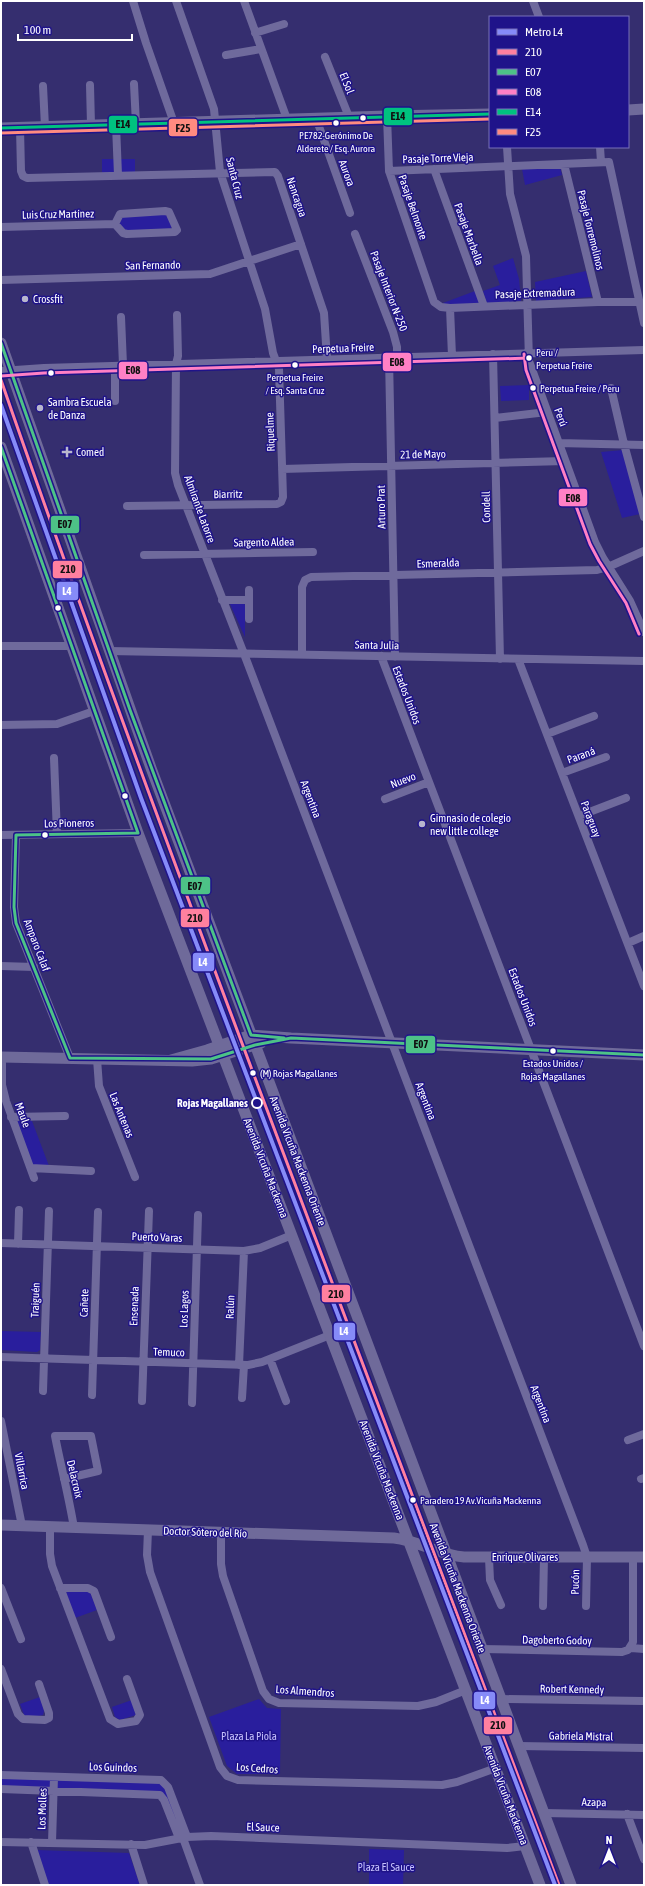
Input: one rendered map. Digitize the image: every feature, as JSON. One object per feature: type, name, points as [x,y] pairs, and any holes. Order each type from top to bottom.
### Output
[{"type":"main road","points":[[629,110],[644,111]]},
{"type":"main road","points":[[1,128],[489,114]]},
{"type":"main road","name":"Avenida Vicuña Mackenna Oriente","points":[[1,343],[6,370],[109,651],[253,1040],[571,1885]]},
{"type":"main road","name":"Avenida Vicuña Mackenna","points":[[1,447],[4,464],[72,646],[138,833],[540,1885]]},
{"type":"main road","points":[[1,1057],[171,1060],[221,1050],[253,1040],[291,1038],[644,1055]]},
{"type":"main road","name":"Doctor Sótero del Río","points":[[1,1525],[394,1538],[409,1541]]},
{"type":"main road","name":"Enrique Olivares","points":[[409,1541],[446,1554],[462,1557],[639,1557]]},
{"type":"street","points":[[133,1],[174,123]]},
{"type":"street","name":"Santa Cruz","points":[[176,1],[211,101],[216,122],[220,172],[265,309],[273,353],[277,361]]},
{"type":"street","points":[[244,1],[287,119]]},
{"type":"street","points":[[533,1],[539,16]]},
{"type":"street","points":[[255,33],[284,24]]},
{"type":"street","points":[[226,55],[261,49]]},
{"type":"street","name":"El Sol","points":[[325,57],[349,117]]},
{"type":"street","points":[[134,84],[136,124]]},
{"type":"street","points":[[90,85],[91,125]]},
{"type":"street","points":[[43,86],[44,127]]},
{"type":"street","name":"Pasaje Belmonte","points":[[387,116],[388,171],[434,302]]},
{"type":"street","name":"Aurora","points":[[316,118],[350,213]]},
{"type":"street","points":[[116,125],[118,175]]},
{"type":"street","name":"Nancagua","points":[[20,128],[21,171],[25,177],[275,172],[278,176],[326,318],[327,359]]},
{"type":"street","name":"Perú","points":[[507,148],[511,200],[526,256],[529,353],[531,368],[595,542],[608,567],[641,619],[644,632]]},
{"type":"street","points":[[600,148],[644,323]]},
{"type":"street","name":"Pasaje Torre Vieja","points":[[388,171],[605,162]]},
{"type":"street","name":"Pasaje Torremolinos","points":[[564,164],[598,302]]},
{"type":"street","name":"Pasaje Marbella","points":[[434,169],[484,306]]},
{"type":"street","points":[[166,211],[172,216],[177,230],[174,232],[127,234],[123,233],[116,224],[120,214],[166,211]]},
{"type":"street","name":"Luis Cruz Martínez","points":[[1,226],[116,224]]},
{"type":"street","name":"Pasaje Interior N-250","points":[[356,234],[393,332],[397,347],[397,357]]},
{"type":"street","name":"San Fernando","points":[[1,280],[206,275],[219,273],[301,244]]},
{"type":"street","name":"Pasaje Extremadura","points":[[434,302],[442,307],[450,308],[598,302],[639,302]]},
{"type":"street","points":[[450,308],[452,356]]},
{"type":"street","name":"Almirante Latorre","points":[[176,315],[178,356],[176,364],[175,472],[178,485],[204,554],[244,654]]},
{"type":"street","points":[[115,401],[119,365],[121,317]]},
{"type":"street","name":"Perpetua Freire","points":[[6,370],[119,365],[644,350]]},
{"type":"street","name":"Condell","points":[[493,354],[500,659]]},
{"type":"street","name":"Arturo Prat","points":[[389,357],[395,657]]},
{"type":"street","name":"Riquelme","points":[[277,361],[280,373],[283,497],[281,502]]},
{"type":"street","points":[[611,388],[624,444],[644,517]]},
{"type":"street","points":[[495,418],[547,412]]},
{"type":"street","points":[[558,443],[644,445]]},
{"type":"street","name":"21 de Mayo","points":[[282,469],[565,461]]},
{"type":"street","name":"Biarritz","points":[[127,506],[275,504],[281,502]]},
{"type":"street","name":"Esmeralda","points":[[302,654],[302,587],[305,580],[314,577],[597,570],[608,567],[644,551]]},
{"type":"street","name":"Sargento Aldea","points":[[144,555],[313,552]]},
{"type":"street","points":[[249,590],[249,619]]},
{"type":"street","points":[[222,600],[249,600]]},
{"type":"street","points":[[1,646],[72,646]]},
{"type":"street","name":"Santa Julia","points":[[109,651],[644,661]]},
{"type":"street","name":"Argentina","points":[[244,654],[587,1557]]},
{"type":"street","name":"Estados Unidos","points":[[381,656],[644,1346]]},
{"type":"street","name":"Paraguay","points":[[518,659],[644,986]]},
{"type":"street","points":[[1,725],[57,724],[94,711]]},
{"type":"street","points":[[547,734],[594,716]]},
{"type":"street","name":"Paraná","points":[[562,773],[606,757]]},
{"type":"street","points":[[54,758],[57,834]]},
{"type":"street","name":"Nuevo","points":[[385,799],[429,782]]},
{"type":"street","points":[[579,816],[626,798]]},
{"type":"street","name":"Los Pioneros","points":[[1,835],[138,833]]},
{"type":"street","name":"Amparo Calaf","points":[[16,835],[15,916],[70,1058]]},
{"type":"street","points":[[628,943],[644,936]]},
{"type":"street","points":[[1,966],[34,967]]},
{"type":"street","name":"Maule","points":[[1,1057],[2,1085],[11,1117],[34,1178]]},
{"type":"street","name":"Las Antenas","points":[[97,1059],[98,1086],[135,1177]]},
{"type":"street","points":[[11,1117],[65,1116]]},
{"type":"street","points":[[30,1168],[91,1171]]},
{"type":"street","points":[[18,1244],[19,1210]]},
{"type":"street","name":"Traiguén","points":[[43,1390],[48,1211]]},
{"type":"street","name":"Ensenada","points":[[142,1401],[148,1211]]},
{"type":"street","name":"Cañete","points":[[92,1395],[98,1212]]},
{"type":"street","name":"Los Lagos","points":[[192,1403],[198,1215]]},
{"type":"street","name":"Puerto Varas","points":[[1,1243],[244,1251],[260,1248],[292,1235]]},
{"type":"street","name":"Ralún","points":[[242,1398],[241,1365],[244,1251]]},
{"type":"street","name":"Temuco","points":[[1,1357],[241,1365],[257,1363],[270,1359],[330,1335]]},
{"type":"street","points":[[270,1359],[286,1401]]},
{"type":"street","name":"Villarrica","points":[[1,1421],[22,1526]]},
{"type":"street","points":[[628,1440],[644,1434]]},
{"type":"street","name":"Delacroix","points":[[64,1479],[98,1471],[91,1436],[55,1436],[74,1528]]},
{"type":"street","points":[[50,1527],[51,1560],[60,1588],[110,1719],[118,1724],[136,1722],[140,1715],[127,1679]]},
{"type":"street","name":"Los Cedros","points":[[148,1530],[147,1555],[150,1572],[220,1767],[227,1776],[238,1780],[442,1785],[457,1782],[496,1768]]},
{"type":"street","name":"Los Almendros","points":[[221,1532],[221,1564],[223,1576],[263,1691],[269,1700],[279,1703],[418,1706],[436,1702],[466,1690]]},
{"type":"street","points":[[543,1606],[544,1557]]},
{"type":"street","name":"Pucón","points":[[586,1606],[587,1557]]},
{"type":"street","points":[[631,1648],[633,1642],[639,1557]]},
{"type":"street","points":[[489,1558],[490,1580],[500,1605]]},
{"type":"street","points":[[1,1588],[21,1639]]},
{"type":"street","points":[[60,1588],[88,1588],[94,1591],[111,1638]]},
{"type":"street","name":"Dagoberto Godoy","points":[[482,1649],[622,1652],[631,1648],[644,1650]]},
{"type":"street","points":[[1,1669],[18,1714],[23,1719],[45,1720],[48,1718],[50,1713],[39,1684]]},
{"type":"street","name":"Robert Kennedy","points":[[500,1699],[644,1702]]},
{"type":"street","name":"Gabriela Mistral","points":[[518,1746],[644,1748]]},
{"type":"street","name":"Los Guindos","points":[[1,1774],[161,1780],[168,1787],[183,1838]]},
{"type":"street","name":"Los Molles","points":[[52,1843],[54,1776]]},
{"type":"street","points":[[1,1790],[160,1795],[183,1838],[200,1885]]},
{"type":"street","name":"Azapa","points":[[544,1813],[644,1814]]},
{"type":"street","points":[[627,1814],[644,1859]]},
{"type":"street","name":"El Sauce","points":[[1,1842],[156,1844],[183,1838],[212,1836],[507,1848],[525,1846]]},
{"type":"street","points":[[31,1842],[45,1885]]},
{"type":"street","points":[[130,1844],[144,1885]]},
{"type":"green space","points":[[102,159],[135,159],[135,173],[102,173]]},
{"type":"green space","points":[[560,167],[562,175],[525,185],[522,169]]},
{"type":"green space","points":[[166,214],[172,225],[171,230],[126,230],[121,227],[119,222],[123,217]]},
{"type":"green space","points":[[513,258],[519,279],[521,301],[487,304],[483,291],[500,285],[493,266]]},
{"type":"green space","points":[[586,271],[592,297],[536,301],[535,282]]},
{"type":"green space","points":[[475,291],[480,304],[448,306],[443,303]]},
{"type":"green space","points":[[529,385],[529,400],[501,401],[500,386]]},
{"type":"green space","points":[[623,450],[640,514],[622,518],[601,452]]},
{"type":"green space","points":[[229,602],[243,602],[245,605],[245,637]]},
{"type":"green space","points":[[17,1121],[32,1121],[49,1166],[33,1166]]},
{"type":"green space","points":[[1,1331],[41,1332],[40,1350],[37,1352],[1,1350]]},
{"type":"green space","points":[[68,1591],[90,1592],[97,1610],[75,1618],[66,1593]]},
{"type":"green space","points":[[40,1697],[44,1711],[43,1715],[30,1718],[24,1715],[20,1704]]},
{"type":"green space","name":"Plaza La Piola","points":[[259,1699],[267,1708],[281,1709],[280,1774],[237,1774],[227,1766],[209,1717]]},
{"type":"green space","points":[[132,1700],[136,1715],[120,1720],[115,1717],[112,1707]]},
{"type":"green space","points":[[1,1775],[162,1782],[184,1832],[178,1833],[163,1798],[1,1789]]},
{"type":"green space","name":"Plaza El Sauce","points":[[369,1849],[404,1850],[403,1885],[369,1885]]},
{"type":"green space","points":[[36,1850],[129,1853],[140,1885],[48,1885]]},
{"type":"metro line","name":"L4","points":[[1,405],[141,798],[555,1885]]},
{"type":"transit line","name":"E14","points":[[1,128],[489,114]]},
{"type":"transit line","name":"F25","points":[[1,133],[489,119]]},
{"type":"transit line","name":"E07","points":[[1,343],[130,710],[251,1035],[284,1038]]},
{"type":"transit line","name":"E08","points":[[524,354],[526,370],[590,544],[626,603],[639,634]]},
{"type":"transit line","name":"E08","points":[[1,376],[44,373],[529,358]]},
{"type":"transit line","name":"210","points":[[1,380],[166,840],[559,1885]]},
{"type":"transit line","name":"E07","points":[[1,447],[138,833],[16,835],[14,907],[16,923],[70,1058],[211,1059],[255,1045],[291,1038],[644,1055]]},
{"type":"place","name":"PE782-Gerónimo De Alderete / Esq. Aurora","points":[[336,123]]},
{"type":"place","name":"Crossfit","points":[[25,299]]},
{"type":"place","name":"Peru / Perpetua Freire","points":[[529,358]]},
{"type":"place","name":"Perpetua Freire / Esq. Santa Cruz","points":[[295,365]]},
{"type":"place","name":"Perpetua Freire / Peru","points":[[533,388]]},
{"type":"place","name":"Sambra Escuela de Danza","points":[[40,408]]},
{"type":"place","name":"Comed","points":[[67,452]]},
{"type":"place","name":"Gimnasio de colegio new little college","points":[[422,824]]},
{"type":"place","name":"Estados Unidos / Rojas Magallanes","points":[[553,1051]]},
{"type":"place","name":"(M) Rojas Magallanes","points":[[253,1073]]},
{"type":"place","name":"Rojas Magallanes","points":[[257,1103]]},
{"type":"place","name":"Paradero 19 Av.Vicuña Mackenna","points":[[413,1500]]}]
